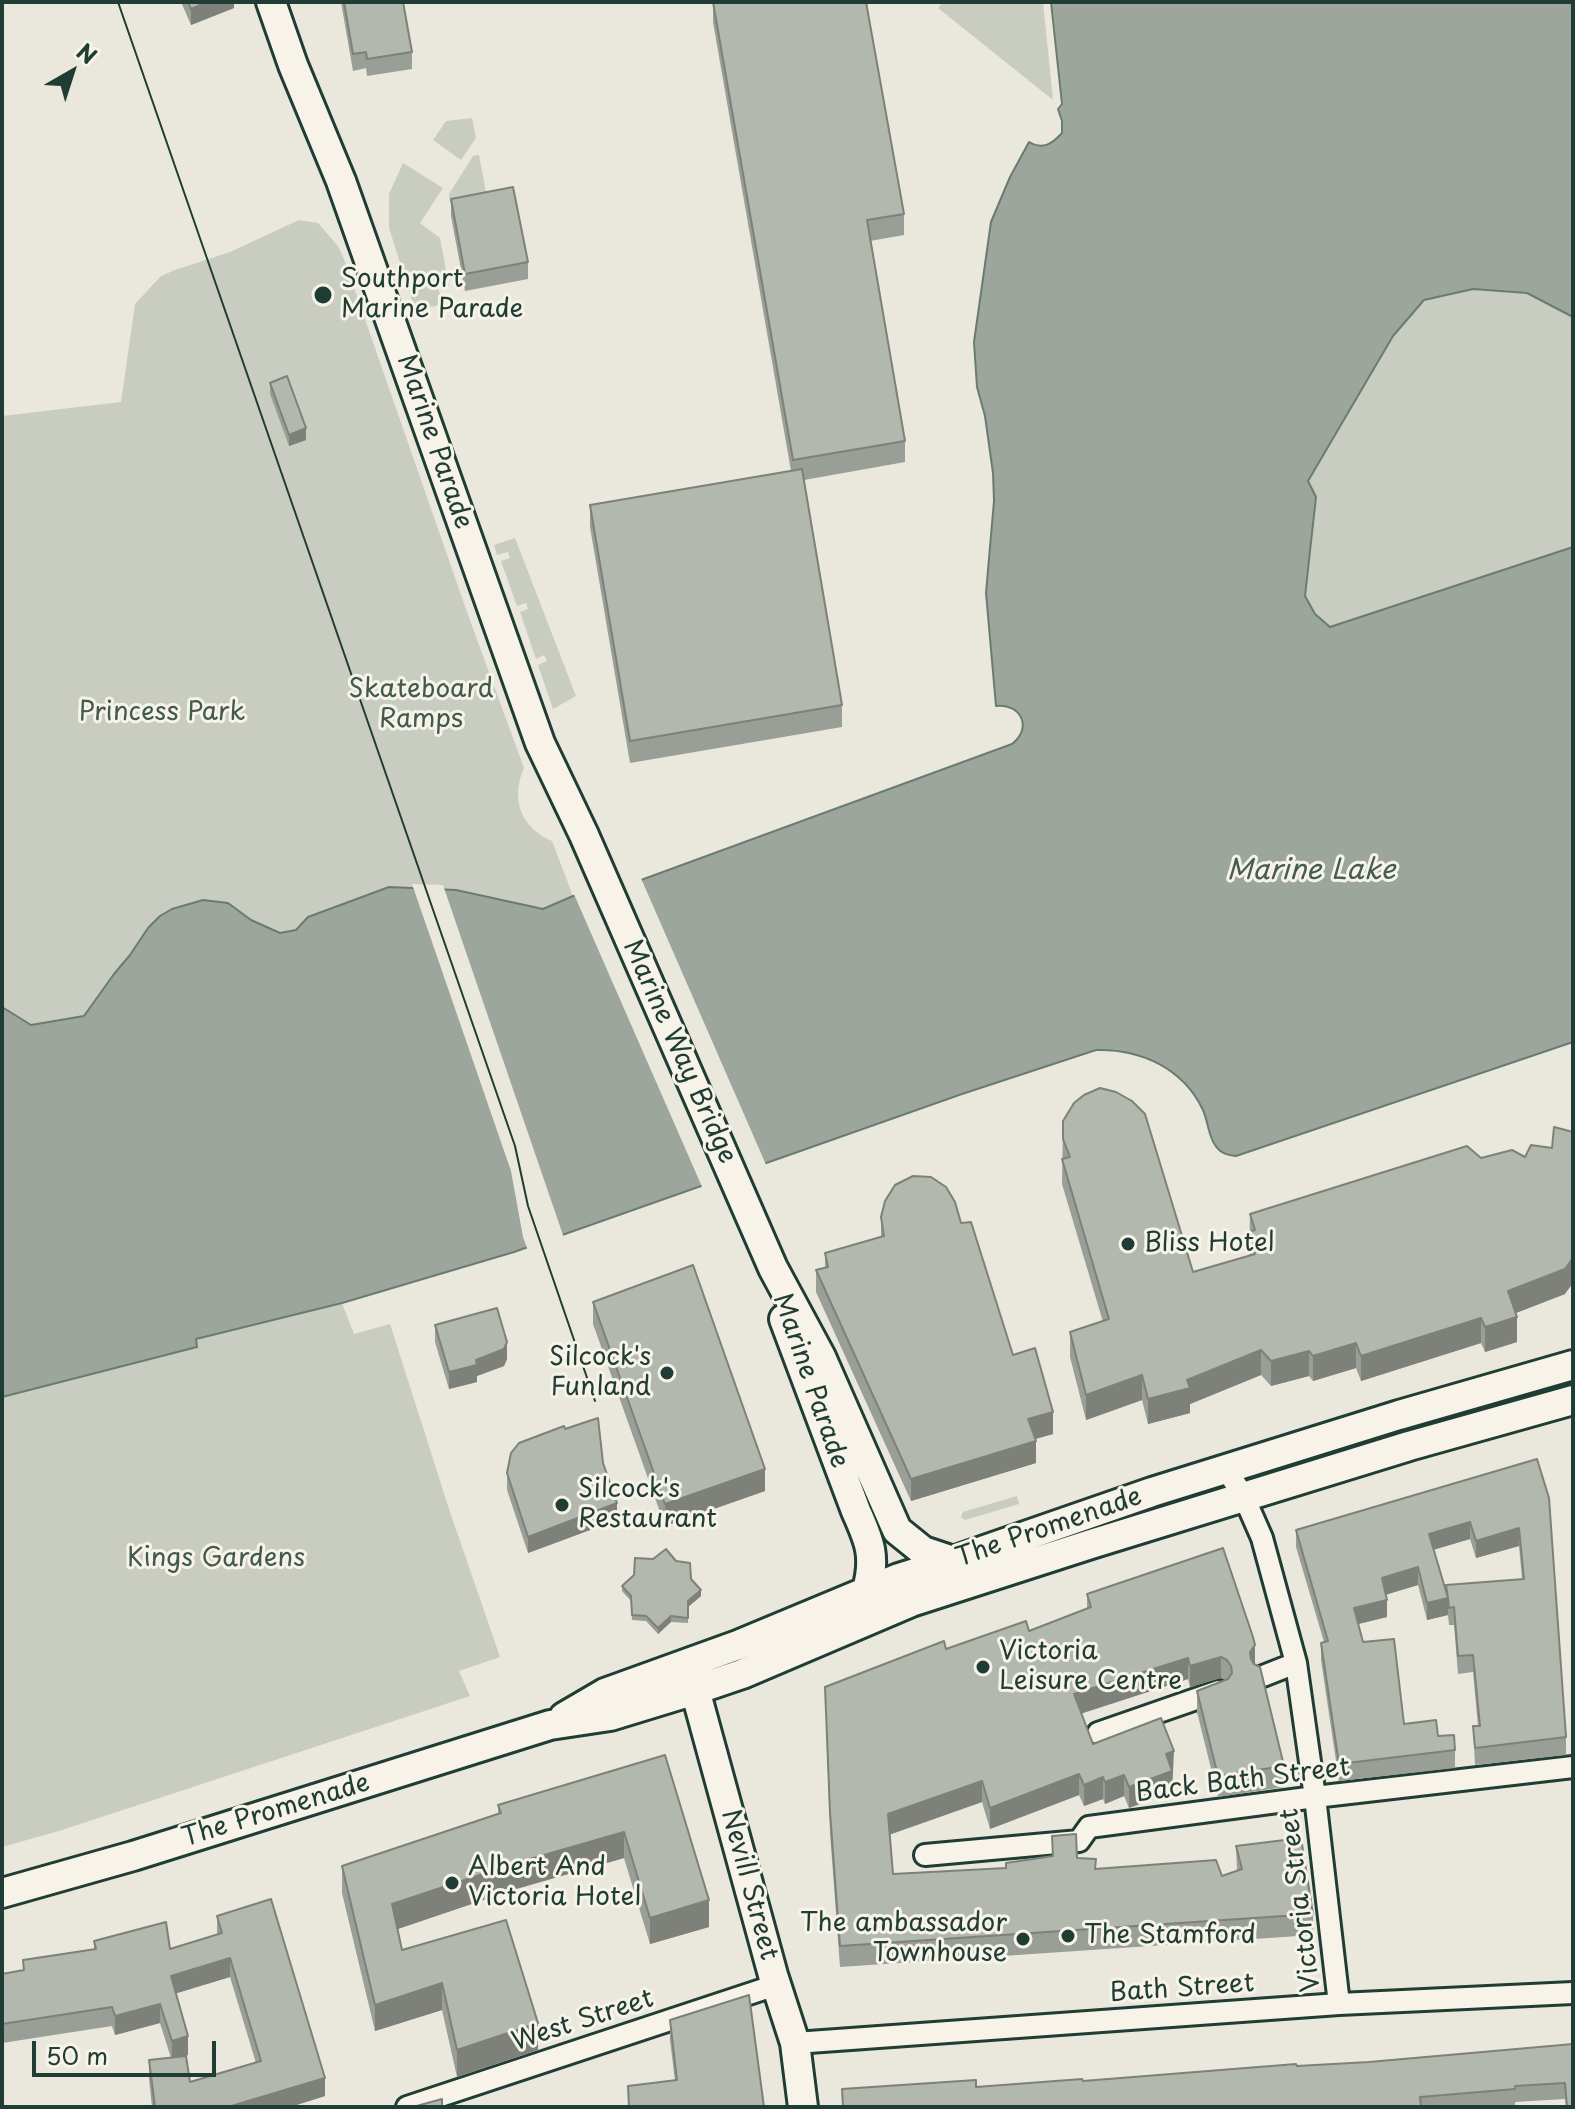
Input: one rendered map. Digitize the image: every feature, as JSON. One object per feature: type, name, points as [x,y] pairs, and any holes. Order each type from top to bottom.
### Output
[{"type":"street","name":"Marine Parade","points":[[271,2],[293,65],[341,181],[540,743],[584,835]]},
{"type":"street","name":"Marine Way Bridge","points":[[584,835],[773,1268]]},
{"type":"street","name":"Marine Parade","points":[[773,1268],[821,1357],[897,1530],[923,1551],[953,1561]]},
{"type":"street","name":"Marine Parade","points":[[773,1268],[785,1322],[869,1539],[873,1563],[891,1596]]},
{"type":"street","name":"Marine Parade","points":[[821,1357],[828,1402],[891,1596]]},
{"type":"street","name":"The Promenade","points":[[2,1893],[133,1856],[550,1725],[610,1716],[691,1677],[742,1674],[953,1561],[1152,1492],[1568,1366],[1573,1401],[1409,1446],[1091,1544],[891,1596]]},
{"type":"street","points":[[1399,1415],[1409,1446]]},
{"type":"street","name":"Victoria Street","points":[[1226,1469],[1244,1497],[1262,1538],[1296,1663],[1339,2004]]},
{"type":"street","points":[[1263,1676],[1296,1663]]},
{"type":"street","name":"Nevill Street","points":[[691,1677],[776,1985],[795,2043],[803,2107]]},
{"type":"street","points":[[1098,1733],[1219,1691]]},
{"type":"street","name":"Back Bath Street","points":[[925,1855],[1079,1841],[1089,1827],[1573,1767]]},
{"type":"street","name":"West Street","points":[[407,2107],[776,1985]]},
{"type":"street","name":"Bath Street","points":[[795,2043],[1339,2004],[1573,1993]]},
{"type":"green space","points":[[943,2],[1043,2],[1053,100],[938,8]]},
{"type":"green space","points":[[472,118],[476,138],[461,160],[433,140],[446,121]]},
{"type":"green space","points":[[479,155],[487,198],[450,203],[449,194],[473,156]]},
{"type":"green space","points":[[403,163],[443,188],[420,223],[440,238],[449,286],[437,287],[443,300],[441,305],[415,310],[389,228],[389,194]]},
{"type":"green space","points":[[299,220],[318,223],[338,246],[344,259],[524,768],[518,791],[521,811],[533,828],[552,841],[573,896],[543,909],[456,890],[389,887],[308,917],[296,930],[280,933],[251,920],[228,903],[130,955],[84,1016],[31,1025],[2,1007],[2,416],[121,402],[135,304],[161,276],[230,252]]},
{"type":"green space","points":[[1473,289],[1527,293],[1573,317],[1573,547],[1329,627],[1315,614],[1305,596],[1316,497],[1308,481],[1393,336],[1424,300]]},
{"type":"green space","points":[[515,538],[576,696],[553,709],[538,665],[547,661],[544,655],[536,659],[520,612],[528,609],[526,603],[517,606],[501,561],[510,558],[508,552],[497,555],[494,545]]},
{"type":"green space","name":"Kings Gardens","points":[[342,1303],[354,1334],[390,1324],[500,1657],[459,1671],[470,1696],[2,1847],[2,1397],[197,1347],[195,1339]]},
{"type":"green space","points":[[1017,1496],[1019,1504],[965,1520],[961,1517],[963,1512]]},
{"type":"water","name":"Marine Lake","points":[[1051,2],[1573,2],[1573,317],[1527,293],[1473,289],[1424,300],[1393,336],[1308,481],[1316,497],[1305,596],[1315,614],[1330,627],[1573,547],[1573,1042],[1236,1156],[1217,1148],[1195,1095],[1172,1072],[1144,1057],[1096,1050],[514,1252],[342,1303],[196,1339],[197,1347],[2,1397],[2,1007],[31,1025],[84,1016],[160,916],[203,900],[228,903],[251,920],[280,933],[296,930],[308,917],[389,887],[456,890],[543,909],[573,896],[611,891],[1012,744],[1018,738],[1023,724],[1018,712],[996,706],[986,593],[994,501],[993,473],[985,416],[977,387],[974,342],[991,222],[1029,142],[1047,145],[1062,133],[1058,109],[1062,104]]},
{"type":"pier","points":[[640,876],[767,1167],[703,1189],[573,892],[610,888]]},
{"type":"pier","points":[[412,884],[443,885],[564,1238],[528,1251],[511,1171]]},
{"type":"building","points":[[188,2],[207,2],[191,9]]},
{"type":"building","points":[[344,2],[403,2],[412,52],[367,59],[366,52],[353,54]]},
{"type":"building","points":[[713,2],[866,2],[904,214],[867,220],[905,441],[793,460]]},
{"type":"building","points":[[513,187],[528,262],[465,274],[451,199]]},
{"type":"building","points":[[287,376],[306,428],[289,435],[270,383]]},
{"type":"building","points":[[802,469],[842,705],[630,741],[590,505]]},
{"type":"building","points":[[1100,1088],[1132,1101],[1145,1114],[1193,1272],[1255,1254],[1249,1232],[1255,1230],[1250,1214],[1467,1146],[1481,1158],[1512,1150],[1525,1157],[1531,1145],[1552,1148],[1554,1127],[1573,1132],[1573,1258],[1565,1269],[1508,1291],[1517,1317],[1485,1327],[1481,1318],[1361,1356],[1356,1343],[1313,1356],[1309,1351],[1271,1361],[1261,1350],[1187,1380],[1190,1388],[1148,1399],[1142,1375],[1086,1395],[1070,1332],[1109,1319],[1062,1159],[1070,1157],[1063,1139],[1063,1121],[1074,1103]]},
{"type":"building","points":[[913,1176],[931,1177],[946,1187],[955,1202],[961,1223],[971,1222],[1013,1355],[1035,1348],[1053,1412],[1028,1419],[1036,1441],[911,1479],[816,1270],[828,1267],[825,1253],[884,1236],[881,1217],[885,1201],[895,1185]]},
{"type":"building","name":"Silcock's Funland","points":[[693,1265],[765,1469],[665,1504],[593,1302]]},
{"type":"building","points":[[497,1308],[507,1342],[504,1349],[476,1360],[477,1365],[449,1372],[435,1325]]},
{"type":"building","name":"Silcock's Restaurant","points":[[598,1418],[603,1463],[617,1503],[528,1537],[507,1473],[511,1453],[519,1443],[564,1426],[565,1429]]},
{"type":"building","points":[[1537,1459],[1549,1498],[1566,1737],[1475,1748],[1473,1726],[1480,1726],[1473,1655],[1458,1656],[1454,1607],[1449,1608],[1448,1598],[1427,1603],[1418,1567],[1382,1578],[1387,1600],[1354,1608],[1363,1642],[1394,1639],[1404,1724],[1436,1720],[1438,1736],[1454,1735],[1455,1750],[1339,1764],[1321,1643],[1328,1641],[1296,1530]],"holes":[[[1470,1522],[1476,1541],[1519,1528],[1524,1579],[1446,1585],[1448,1598],[1429,1534]]]},
{"type":"building","points":[[1223,1548],[1253,1637],[1255,1645],[1250,1652],[1251,1659],[1260,1667],[1284,1766],[1218,1776],[1197,1691],[1228,1679],[1232,1673],[1231,1666],[1221,1657],[1190,1666],[1188,1658],[1074,1694],[1093,1744],[1161,1718],[1174,1751],[1166,1754],[1172,1771],[1129,1787],[1124,1775],[1105,1782],[1103,1777],[1084,1785],[1079,1774],[990,1808],[982,1781],[888,1814],[893,1874],[1006,1868],[1006,1863],[1053,1856],[1052,1836],[1076,1834],[1077,1858],[1096,1859],[1095,1869],[1216,1860],[1222,1876],[1242,1869],[1236,1846],[1301,1838],[1313,1914],[840,1946],[825,1687],[944,1641],[946,1649],[1026,1621],[1029,1631],[1091,1607],[1087,1594]]},
{"type":"building","points":[[666,1549],[676,1561],[690,1563],[691,1579],[701,1590],[688,1601],[688,1618],[671,1616],[658,1628],[646,1616],[632,1615],[631,1596],[622,1586],[634,1575],[635,1558],[653,1559]]},
{"type":"building","points":[[665,1755],[709,1900],[650,1918],[624,1832],[516,1863],[392,1904],[402,1950],[506,1920],[538,2023],[457,2050],[442,1983],[375,2005],[342,1866],[501,1813],[498,1805]]},
{"type":"building","points":[[271,1899],[325,2078],[228,2107],[155,2107],[149,2060],[186,2056],[190,2082],[261,2061],[230,1958],[171,1976],[188,2036],[172,2041],[160,2004],[115,2016],[112,2007],[2,2024],[2,1974],[24,1970],[23,1960],[96,1949],[94,1941],[166,1922],[170,1949],[222,1933],[217,1916]]},
{"type":"building","points":[[749,1995],[764,2107],[629,2107],[628,2086],[677,2080],[670,2020]]},
{"type":"building","points":[[1573,2044],[1573,2107],[1567,2107],[1565,2083],[1420,2097],[1421,2107],[843,2107],[842,2089],[976,2080],[976,2087],[1083,2081],[1296,2064],[1369,2062]]},
{"type":"building","points":[[442,2099],[442,2107],[413,2107]]},
{"type":"tram line","points":[[118,2],[515,1146],[528,1206],[595,1401]]},
{"type":"place","name":"Southport Marine Parade","points":[[323,295]]},
{"type":"place","name":"Bliss Hotel","points":[[1128,1244]]},
{"type":"place","name":"Silcock's Funland","points":[[667,1373]]},
{"type":"place","name":"Silcock's Restaurant","points":[[562,1505]]},
{"type":"place","name":"Victoria Leisure Centre","points":[[983,1667]]},
{"type":"place","name":"Albert And Victoria Hotel","points":[[452,1883]]},
{"type":"place","name":"The Stamford","points":[[1068,1936]]},
{"type":"place","name":"The ambassador Townhouse","points":[[1023,1939]]},
{"type":"park label","name":"Skateboard Ramps","points":[[421,705]]},
{"type":"park label","name":"Princess Park","points":[[162,713]]}]
